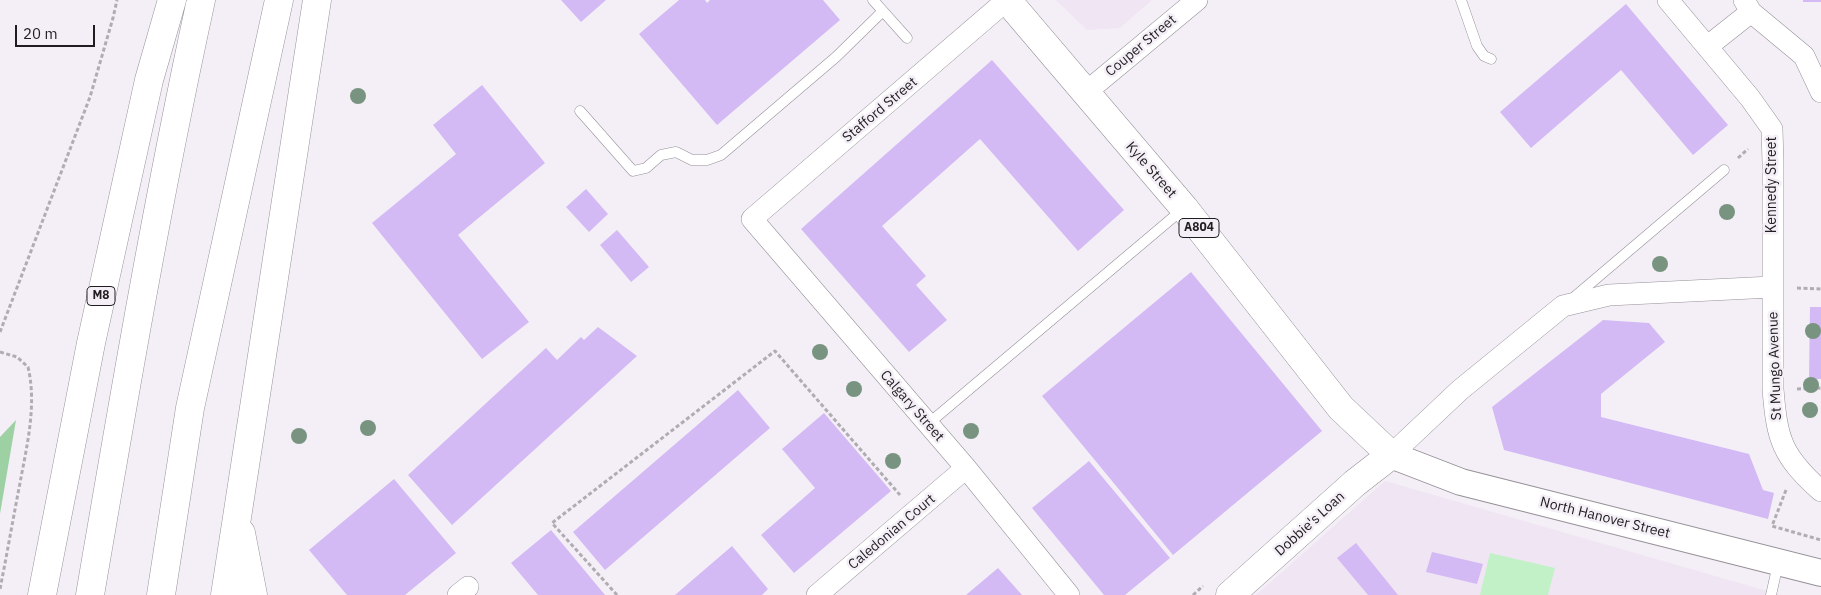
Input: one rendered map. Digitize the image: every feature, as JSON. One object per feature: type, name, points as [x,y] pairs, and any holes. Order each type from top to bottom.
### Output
[{"type":"main road","name":"M8","points":[[42,595],[90,343],[149,80],[172,0]]},
{"type":"main road","points":[[90,595],[127,379],[176,119],[201,0]]},
{"type":"main road","points":[[161,595],[190,408],[279,0]]},
{"type":"main road","points":[[225,595],[317,0]]},
{"type":"main road","name":"Kyle Street","points":[[1007,0],[1084,93],[1184,208],[1341,408],[1391,455]]},
{"type":"main road","name":"Dobbie's Loan","points":[[1230,595],[1355,483],[1391,455]]},
{"type":"main road","points":[[237,509],[253,595]]},
{"type":"street","name":"Stafford Street","points":[[752,219],[1007,0]]},
{"type":"street","name":"Kennedy Street","points":[[1668,0],[1750,98],[1772,129],[1772,287]]},
{"type":"street","name":"Couper Street","points":[[1084,93],[1193,1]]},
{"type":"street","points":[[1708,46],[1748,6],[1804,56],[1821,92]]},
{"type":"street","name":"Calgary Street","points":[[752,219],[966,468],[1069,595]]},
{"type":"street","points":[[1391,455],[1460,390],[1563,306],[1610,295],[1772,287]]},
{"type":"street","name":"St Mungo Avenue","points":[[1772,287],[1773,389],[1777,427],[1784,449],[1796,466],[1821,491]]},
{"type":"street","name":"North Hanover Street","points":[[1391,455],[1461,482],[1821,573]]},
{"type":"street","name":"Caledonian Court","points":[[817,595],[966,468]]},
{"type":"lane","points":[[873,0],[907,38]]},
{"type":"lane","points":[[1461,0],[1477,46],[1484,56],[1491,59]]},
{"type":"lane","points":[[580,111],[633,171],[646,168],[661,155],[676,152],[692,160],[707,160],[721,155],[773,112],[836,58],[883,11]]},
{"type":"lane","points":[[1563,306],[1724,170]]},
{"type":"lane","points":[[928,424],[1184,208]]},
{"type":"lane","points":[[1770,595],[1779,562]]},
{"type":"path","points":[[0,332],[90,97],[117,0]]},
{"type":"path","points":[[617,595],[552,524],[775,351],[914,512]]},
{"type":"path","points":[[0,352],[17,358],[28,367],[32,391],[25,455],[0,588]]},
{"type":"path","points":[[1796,466],[1772,526],[1821,540]]},
{"type":"shaded area","points":[[1056,0],[1152,0],[1120,28],[1087,30]]},
{"type":"shaded area","points":[[1385,481],[1781,595],[1256,595]]},
{"type":"green space","points":[[16,420],[0,514],[0,437]]},
{"type":"green space","points":[[1490,553],[1555,568],[1548,595],[1480,595]]},
{"type":"building","points":[[561,0],[606,0],[581,22]]},
{"type":"building","points":[[679,0],[705,0],[707,3],[710,0],[823,0],[840,20],[717,125],[639,34]]},
{"type":"building","points":[[1803,0],[1821,0],[1821,2],[1803,2]]},
{"type":"building","points":[[1626,4],[1728,125],[1693,155],[1621,70],[1531,148],[1500,112]]},
{"type":"building","points":[[992,60],[1124,210],[1078,251],[980,139],[882,226],[926,276],[916,285],[947,320],[909,352],[801,229]]},
{"type":"building","points":[[482,85],[545,163],[458,235],[529,322],[482,359],[372,223],[456,154],[433,125]]},
{"type":"building","points":[[586,189],[608,214],[589,232],[566,207]]},
{"type":"building","points":[[617,230],[649,267],[631,282],[600,245]]},
{"type":"building","points":[[1191,272],[1322,431],[1173,555],[1042,396]]},
{"type":"building","points":[[1810,307],[1821,307],[1821,379],[1809,379]]},
{"type":"building","points":[[1603,320],[1649,323],[1665,342],[1601,394],[1601,417],[1749,454],[1763,490],[1774,493],[1768,519],[1504,450],[1492,407]]},
{"type":"building","points":[[598,327],[637,356],[452,525],[408,475],[546,348],[557,360],[581,337],[584,340]]},
{"type":"building","points":[[738,390],[770,428],[605,570],[573,532]]},
{"type":"building","points":[[824,413],[891,491],[794,573],[761,535],[815,488],[782,449]]},
{"type":"building","points":[[1089,461],[1170,558],[1125,595],[1104,595],[1032,508]]},
{"type":"building","points":[[394,479],[456,553],[405,595],[347,595],[309,550]]},
{"type":"building","points":[[551,530],[605,595],[538,595],[511,563]]},
{"type":"building","points":[[1356,543],[1398,595],[1368,595],[1337,558]]},
{"type":"building","points":[[732,546],[768,589],[762,595],[675,595]]},
{"type":"building","points":[[1432,552],[1483,564],[1477,584],[1426,572]]},
{"type":"building","points":[[998,568],[1022,595],[966,595]]}]
